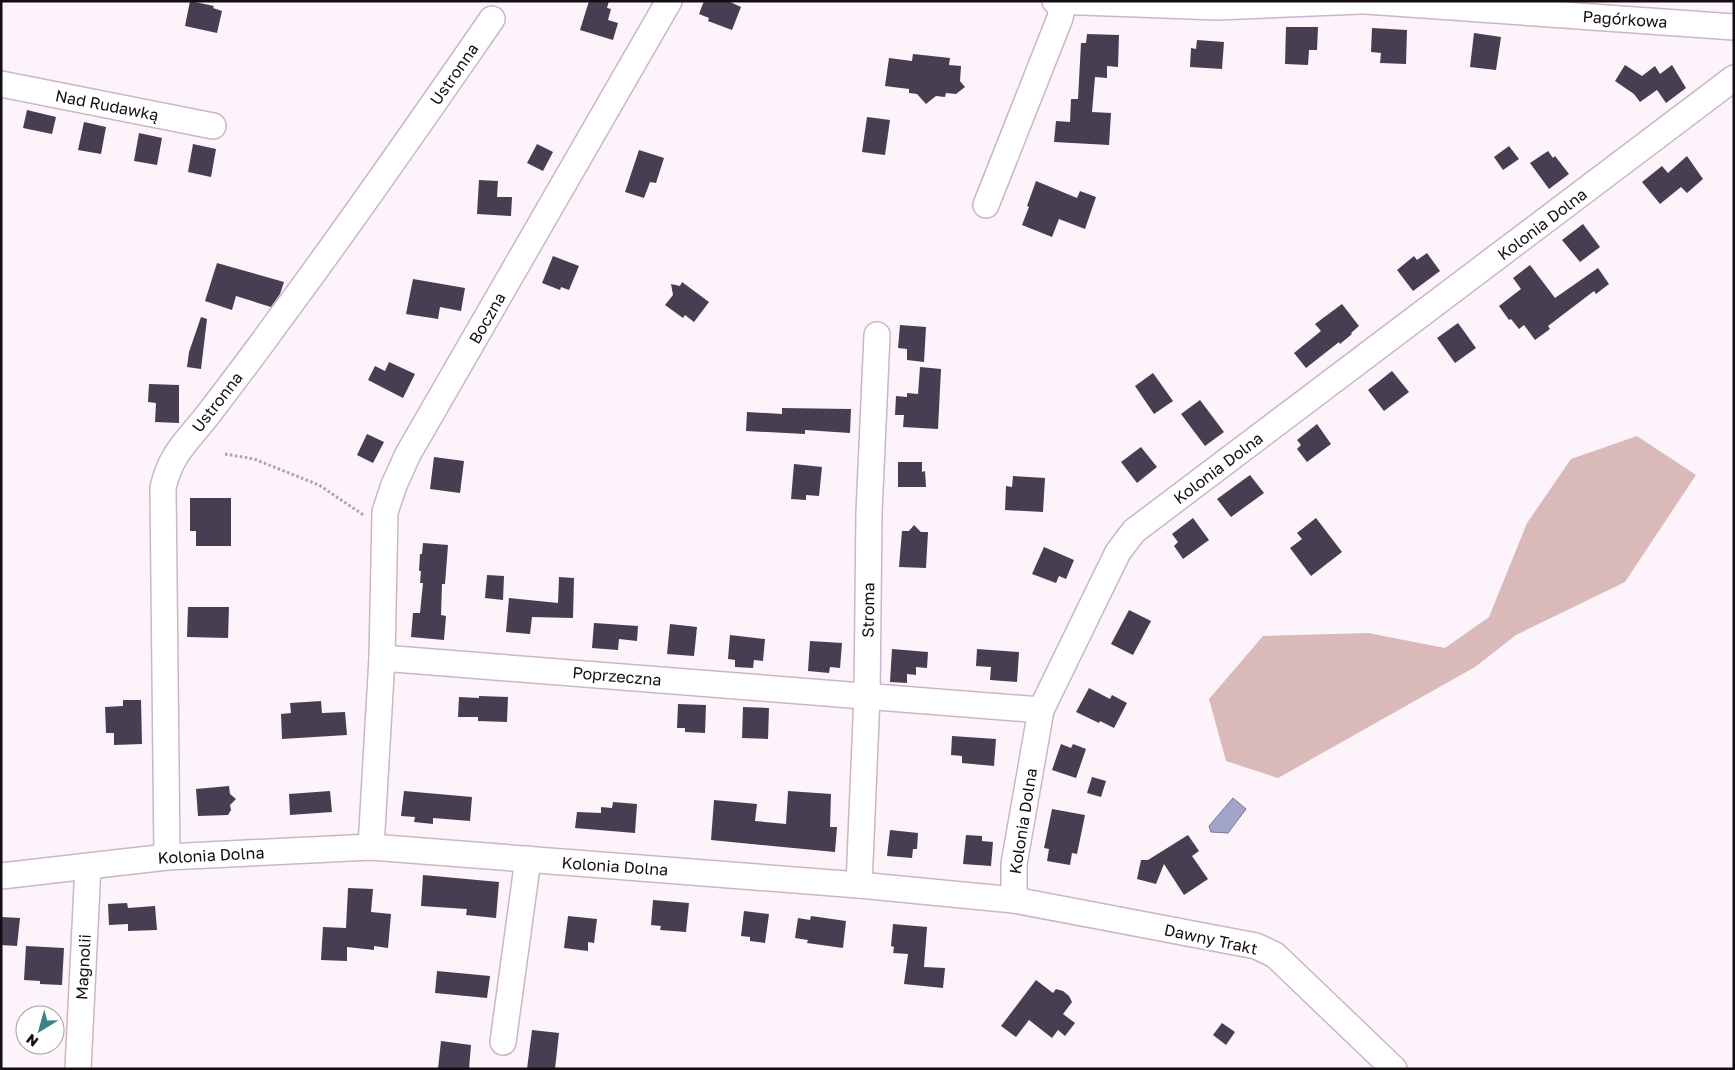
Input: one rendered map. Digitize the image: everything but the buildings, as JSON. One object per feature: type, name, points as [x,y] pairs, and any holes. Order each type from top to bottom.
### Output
[{"type":"street","name":"Boczna","points":[[382,658],[385,512],[394,485],[408,454],[669,1]]},
{"type":"street","points":[[1055,1],[1218,7],[1360,1]]},
{"type":"street","name":"Pagórkowa","points":[[1366,1],[1734,27]]},
{"type":"street","points":[[986,204],[1060,18],[1063,2]]},
{"type":"street","name":"Ustronna","points":[[167,857],[163,498],[167,471],[176,454],[278,322],[368,197],[492,19]]},
{"type":"street","name":"Kolonia Dolna","points":[[1,876],[167,857],[371,847],[859,885],[1014,900],[1014,864],[1041,710],[1118,552],[1134,531],[1734,78]]},
{"type":"street","name":"Nad Rudawką","points":[[1,84],[213,126]]},
{"type":"street","name":"Stroma","points":[[859,885],[867,696],[869,513],[877,335]]},
{"type":"street","points":[[371,847],[382,658]]},
{"type":"street","name":"Poprzeczna","points":[[382,658],[1041,710]]},
{"type":"street","points":[[504,1042],[528,859]]},
{"type":"street","name":"Magnolii","points":[[78,1069],[88,866]]},
{"type":"street","name":"Dawny Trakt","points":[[1014,900],[1256,946],[1275,956],[1394,1069]]},
{"type":"path","points":[[225,454],[254,459],[319,485],[342,499],[385,531]]},
{"type":"shaded area","points":[[1637,436],[1696,475],[1625,582],[1516,635],[1475,667],[1278,778],[1226,761],[1209,699],[1263,636],[1368,633],[1445,648],[1489,617],[1527,523],[1571,459]]},
{"type":"water","points":[[1233,798],[1246,809],[1228,833],[1211,832],[1209,826]]}]
